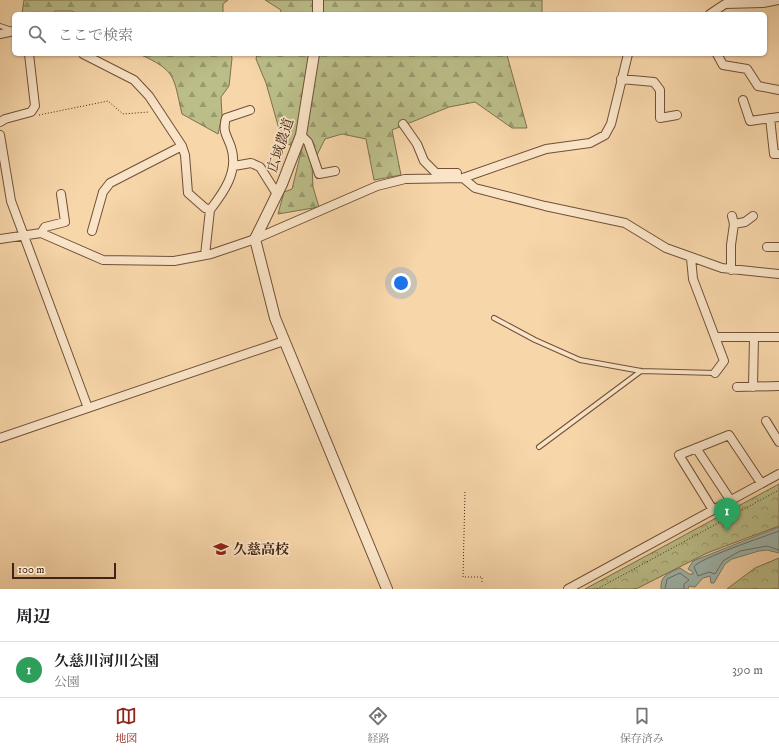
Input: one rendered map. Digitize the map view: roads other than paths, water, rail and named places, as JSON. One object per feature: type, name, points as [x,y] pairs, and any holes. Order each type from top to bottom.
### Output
[{"type":"street","points":[[318,0],[318,12]]},
{"type":"street","points":[[713,12],[725,4],[763,3],[778,0]]},
{"type":"street","points":[[0,34],[12,31]]},
{"type":"street","points":[[0,122],[5,119],[31,112],[35,106],[29,56]]},
{"type":"street","points":[[87,56],[134,80],[149,96],[182,146],[185,155],[188,193],[205,208],[210,210]]},
{"type":"street","name":"広域農道","points":[[255,239],[277,194],[301,135],[314,56]]},
{"type":"street","points":[[0,239],[41,232],[103,260],[174,261],[205,255],[255,239],[377,186],[405,179],[463,178],[546,148],[590,143],[605,135],[610,124],[627,56]]},
{"type":"street","points":[[718,56],[723,65],[747,69],[758,86],[779,90]]},
{"type":"street","points":[[621,79],[654,82],[660,90],[660,118],[677,115]]},
{"type":"street","points":[[743,100],[750,121],[779,117]]},
{"type":"street","points":[[205,255],[210,210],[226,190],[234,166],[232,149],[223,128],[226,118],[250,110]]},
{"type":"street","points":[[770,118],[774,154],[779,154]]},
{"type":"street","points":[[403,124],[417,144],[424,161],[436,173],[463,173],[484,166],[493,167]]},
{"type":"street","points":[[0,135],[11,201],[88,408]]},
{"type":"street","points":[[301,135],[308,142],[319,174],[335,171]]},
{"type":"street","points":[[92,231],[103,192],[110,183],[182,146]]},
{"type":"street","points":[[234,166],[251,163],[260,167],[277,194]]},
{"type":"street","points":[[463,178],[475,188],[545,206],[625,223],[666,248],[722,268],[779,274]]},
{"type":"street","points":[[41,232],[45,226],[65,222],[61,194]]},
{"type":"street","points":[[731,270],[730,245],[733,220],[745,222],[753,216]]},
{"type":"street","points":[[255,239],[275,318],[387,589]]},
{"type":"street","points":[[767,246],[779,247]]},
{"type":"street","points":[[691,258],[693,279],[724,361],[716,373]]},
{"type":"street","points":[[753,387],[754,337]]},
{"type":"street","points":[[715,338],[779,337]]},
{"type":"street","points":[[0,438],[284,341]]},
{"type":"street","points":[[737,387],[779,386]]},
{"type":"street","points":[[766,421],[779,442]]},
{"type":"street","points":[[713,510],[679,455],[729,434],[761,483]]},
{"type":"street","points":[[696,448],[731,501]]},
{"type":"street","points":[[568,589],[779,474]]},
{"type":"lane","points":[[0,26],[12,29]]},
{"type":"lane","points":[[494,318],[535,340],[580,360],[641,371],[716,373]]},
{"type":"lane","points":[[539,447],[641,371]]},
{"type":"water","points":[[779,527],[779,553],[767,550],[759,551],[732,559],[725,564],[714,583],[711,583],[710,576],[703,578],[695,587],[689,586],[688,589],[661,589],[662,581],[669,573],[680,568],[689,574],[693,574],[693,572],[688,569],[693,561]]},
{"type":"place","name":"久慈川河川公園","points":[[727,531]]},
{"type":"place","name":"久慈高校","points":[[221,549]]}]
